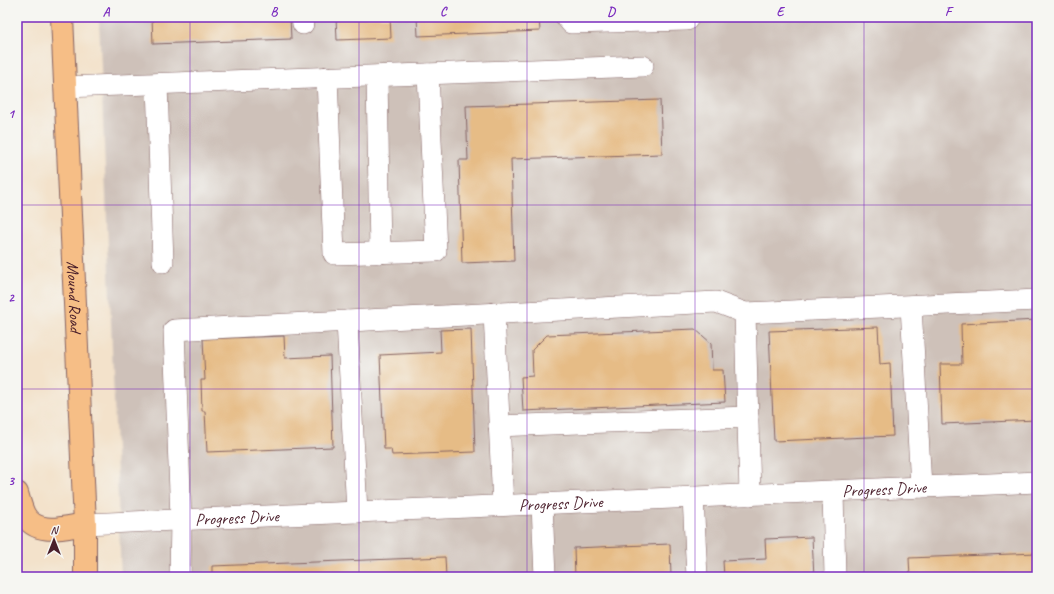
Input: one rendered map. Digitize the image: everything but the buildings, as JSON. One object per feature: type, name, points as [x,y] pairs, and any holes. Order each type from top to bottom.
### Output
[{"type":"main road","name":"Mound Road","points":[[62,17],[85,524],[86,577]]},
{"type":"main road","points":[[17,493],[25,515],[32,524],[43,528],[53,529],[85,524]]},
{"type":"street","points":[[566,17],[571,23],[687,20],[689,17]]},
{"type":"street","points":[[65,87],[643,66]]},
{"type":"street","points":[[327,77],[334,254],[436,251],[428,74]]},
{"type":"street","points":[[377,76],[380,252]]},
{"type":"street","points":[[156,84],[163,262]]},
{"type":"street","points":[[180,577],[181,520],[174,330],[716,302],[745,313],[1037,300]]},
{"type":"street","points":[[911,306],[921,487]]},
{"type":"street","points":[[494,313],[503,505]]},
{"type":"street","points":[[745,313],[750,495]]},
{"type":"street","points":[[347,321],[357,512]]},
{"type":"street","points":[[499,426],[748,417]]},
{"type":"street","name":"Progress Drive","points":[[85,524],[1037,482]]},
{"type":"street","points":[[833,491],[835,577]]},
{"type":"street","points":[[693,497],[697,577]]},
{"type":"street","points":[[542,504],[545,577]]},
{"type":"shaded area","points":[[99,17],[1037,17],[1037,577],[121,577]]}]
